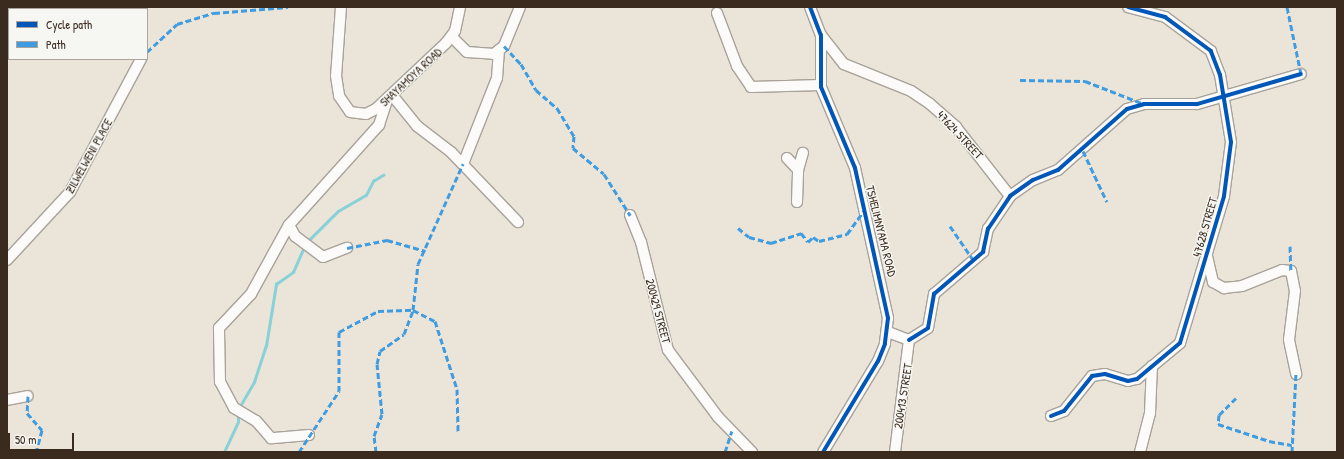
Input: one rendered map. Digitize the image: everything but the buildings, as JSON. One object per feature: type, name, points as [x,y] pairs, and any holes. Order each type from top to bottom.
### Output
[{"type":"street","name":"SHAYAMOYA ROAD","points":[[341,7],[336,76],[343,104],[350,112],[366,114],[390,97],[452,37],[460,7]]},
{"type":"street","points":[[463,164],[498,78],[500,50],[520,7]]},
{"type":"street","name":"TSHELIMNYAMA ROAD","points":[[810,7],[821,35],[821,85],[855,168],[887,300],[888,332],[874,369],[823,452]]},
{"type":"street","name":"47628 STREET","points":[[1051,416],[1064,410],[1095,375],[1128,381],[1152,366],[1183,337],[1224,196],[1230,157],[1223,98],[1216,60],[1205,44],[1165,17],[1128,7]]},
{"type":"street","points":[[716,12],[737,66],[751,87],[821,85]]},
{"type":"street","name":"47624 STREET","points":[[821,35],[844,64],[911,91],[940,112],[1010,196]]},
{"type":"street","points":[[452,37],[476,55],[500,50]]},
{"type":"street","name":"ZILWELWENI PLACE","points":[[7,260],[74,186],[140,60]]},
{"type":"street","points":[[888,332],[909,340],[928,328],[934,294],[983,252],[988,229],[1010,196],[1033,180],[1058,170],[1127,109],[1144,104],[1197,104],[1223,98],[1301,74]]},
{"type":"street","points":[[309,435],[271,438],[256,421],[234,408],[220,382],[219,328],[251,294],[289,225],[379,125],[390,97],[418,126],[463,164],[518,222]]},
{"type":"street","points":[[798,202],[798,170],[803,153]]},
{"type":"street","points":[[787,158],[798,170]]},
{"type":"street","name":"200429 STREET","points":[[630,215],[641,242],[668,350],[718,416],[752,452]]},
{"type":"street","points":[[289,225],[295,236],[323,257],[347,248]]},
{"type":"street","points":[[1207,256],[1214,282],[1224,288],[1242,286],[1282,270],[1291,271],[1295,291],[1289,340],[1296,374]]},
{"type":"street","name":"200413 STREET","points":[[895,452],[909,340]]},
{"type":"street","points":[[1140,452],[1150,413],[1152,366]]},
{"type":"street","points":[[7,400],[28,396]]},
{"type":"waterway","points":[[308,241],[338,211],[366,195],[373,181],[383,175]]},
{"type":"waterway","points":[[239,408],[254,382],[266,346],[276,284],[293,272],[304,247]]},
{"type":"waterway","points":[[224,452],[238,422],[238,414]]},
{"type":"marked path","points":[[148,51],[177,24],[214,13],[288,7]]},
{"type":"marked path","points":[[1287,7],[1301,74]]},
{"type":"marked path","points":[[504,46],[521,64],[536,90],[557,108],[574,136],[573,148],[604,174],[630,215]]},
{"type":"marked path","points":[[1020,80],[1085,81],[1144,104]]},
{"type":"marked path","points":[[1083,151],[1107,202]]},
{"type":"marked path","points":[[376,452],[374,436],[382,414],[377,364],[380,351],[404,334],[413,310],[418,264],[463,164]]},
{"type":"marked path","points":[[738,228],[749,237],[771,243],[801,233],[808,242],[813,237],[819,241],[847,234],[864,211]]},
{"type":"marked path","points":[[950,226],[974,261]]},
{"type":"marked path","points":[[347,248],[387,240],[425,251]]},
{"type":"marked path","points":[[1290,246],[1291,271]]},
{"type":"marked path","points":[[299,452],[339,391],[339,332],[378,311],[413,310],[435,321],[457,389],[458,431]]},
{"type":"marked path","points":[[1292,452],[1296,374]]},
{"type":"marked path","points":[[28,396],[27,413],[42,430],[36,452]]},
{"type":"marked path","points":[[1236,398],[1219,415],[1218,424],[1269,441],[1292,445]]},
{"type":"marked path","points":[[725,452],[732,431]]},
{"type":"cycle path","points":[[810,7],[821,35],[821,87],[855,168],[888,318],[885,344],[878,361],[823,452]]},
{"type":"cycle path","points":[[1051,416],[1064,411],[1092,376],[1105,374],[1128,381],[1137,379],[1180,343],[1224,196],[1231,142],[1220,75],[1211,51],[1165,17],[1128,7]]},
{"type":"cycle path","points":[[909,340],[928,328],[934,294],[983,252],[988,229],[1010,196],[1033,180],[1058,170],[1127,109],[1144,104],[1197,104],[1301,74]]}]
